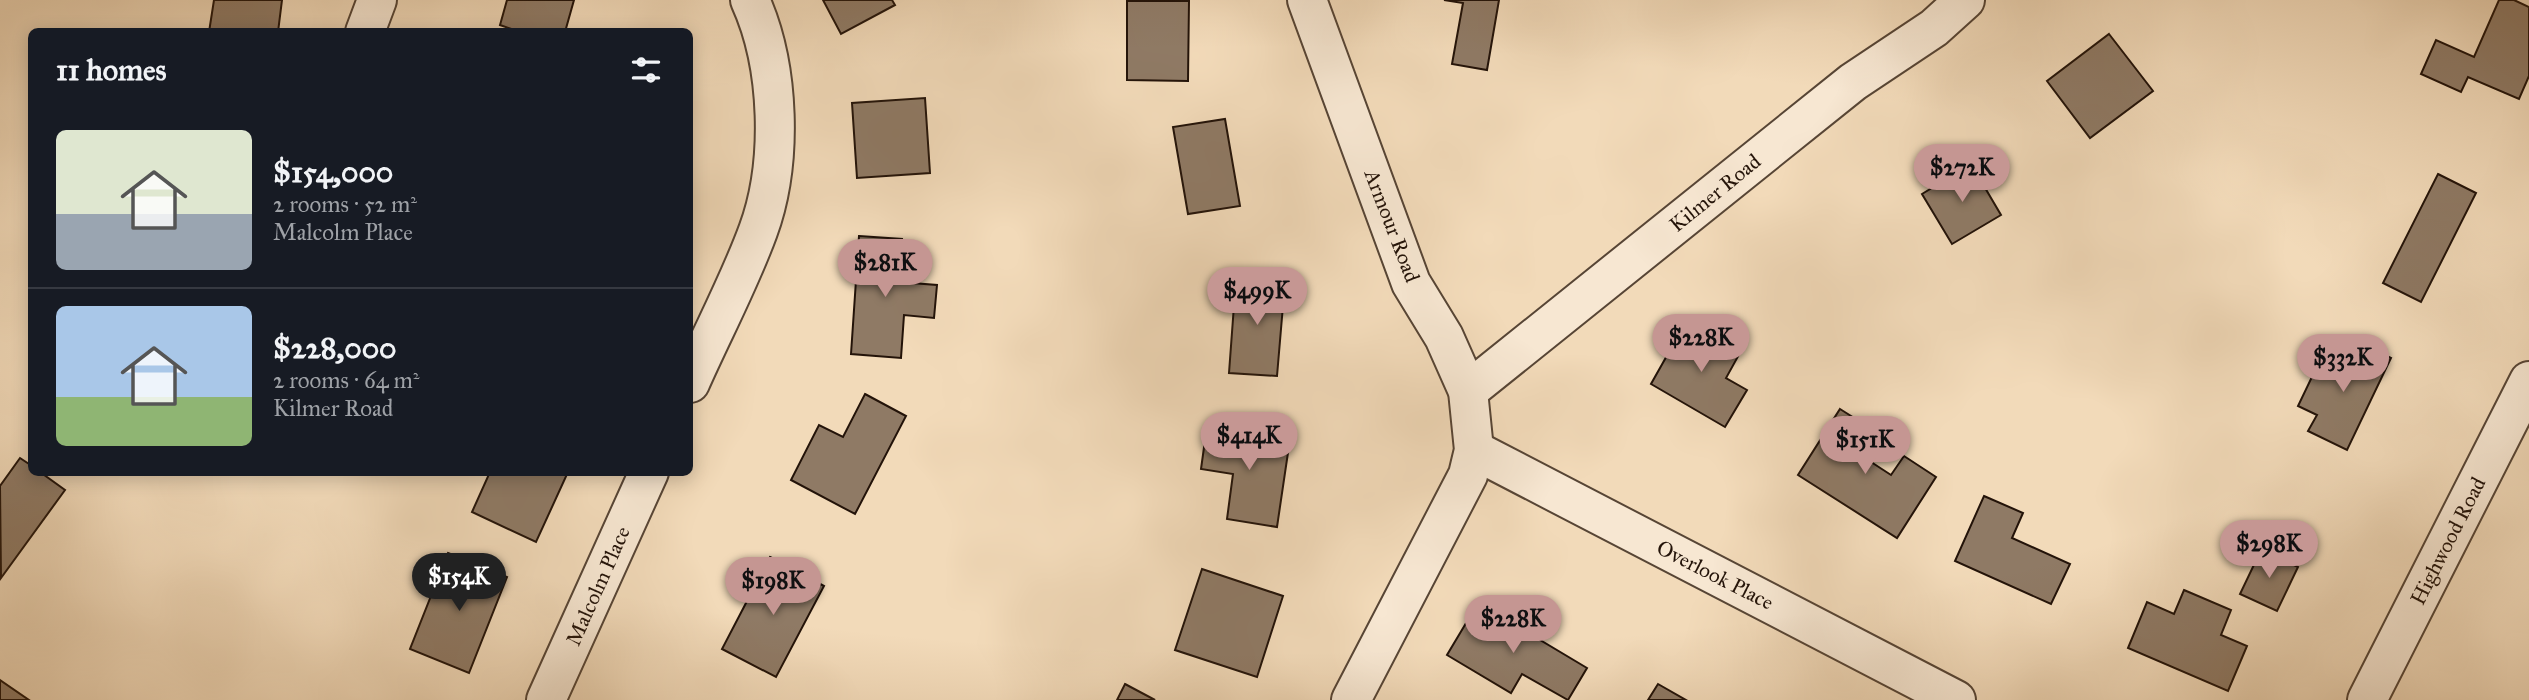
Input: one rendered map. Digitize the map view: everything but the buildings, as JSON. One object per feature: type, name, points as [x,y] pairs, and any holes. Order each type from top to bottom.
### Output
[{"type":"street","points":[[366,28],[377,0]]},
{"type":"street","points":[[693,376],[759,230],[771,179],[775,120],[771,72],[750,0]]},
{"type":"street","name":"Armour Road","points":[[1307,0],[1411,283],[1444,337],[1468,391],[1474,450]]},
{"type":"street","name":"Kilmer Road","points":[[1468,391],[1853,82],[1934,29],[1965,0]]},
{"type":"street","name":"Highwood Road","points":[[2367,700],[2529,381]]},
{"type":"street","points":[[1351,700],[1468,475],[1474,450]]},
{"type":"street","name":"Overlook Place","points":[[1474,450],[1956,700]]},
{"type":"street","name":"Malcolm Place","points":[[546,700],[647,476]]}]
